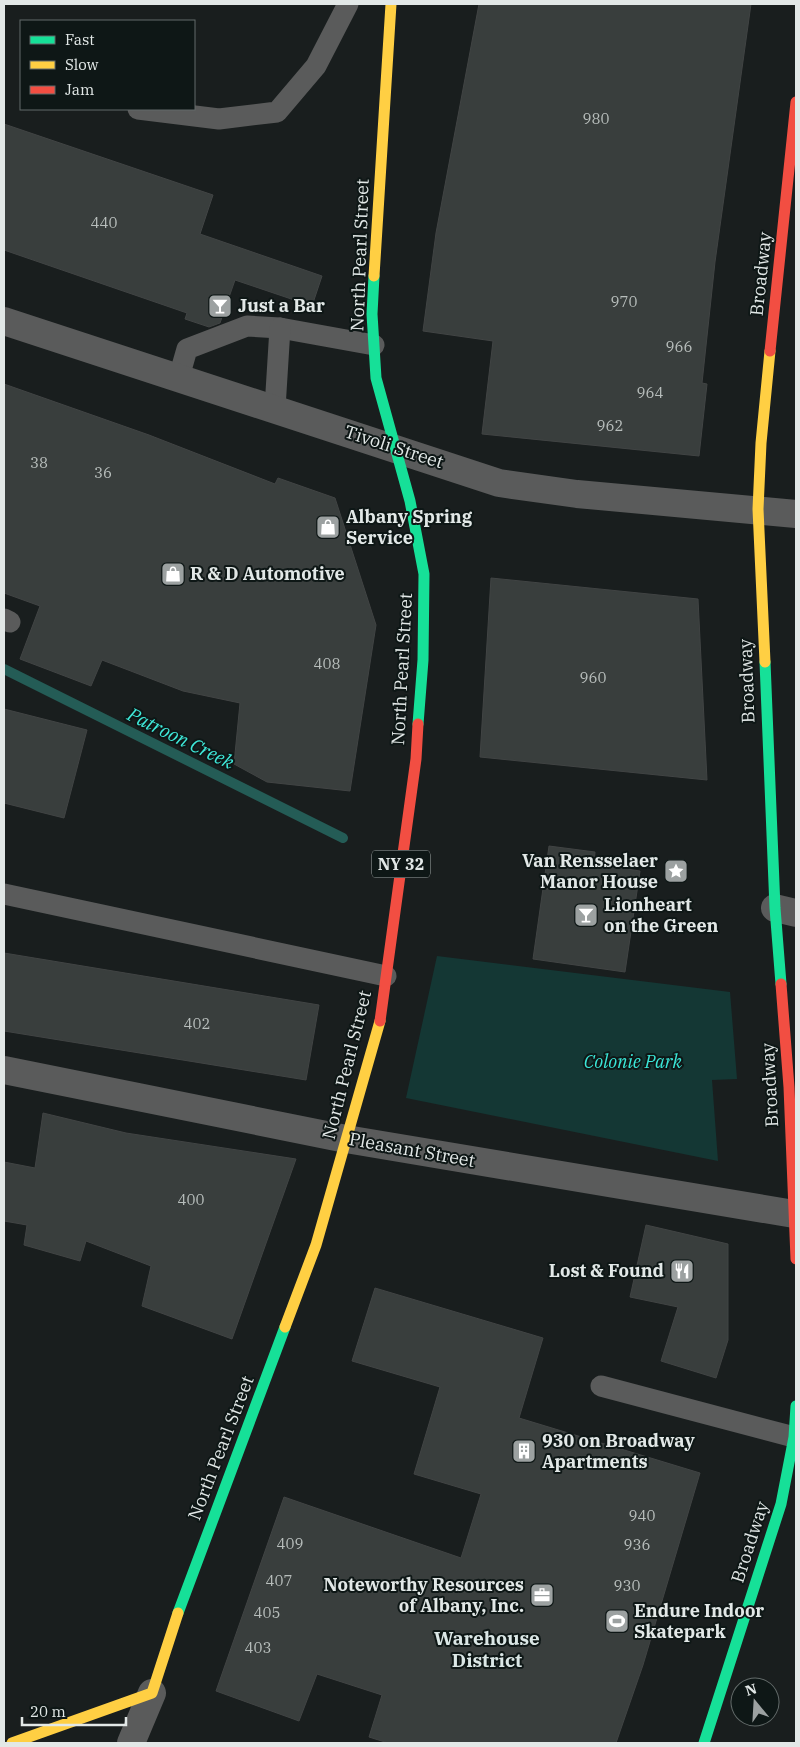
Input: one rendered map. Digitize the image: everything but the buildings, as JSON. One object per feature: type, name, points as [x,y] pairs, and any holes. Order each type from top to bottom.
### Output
[{"type":"main road","name":"North Pearl Street","points":[[152,1693],[185,1593],[316,1245],[381,1017],[416,759],[423,660],[424,574],[410,501],[376,378],[372,314],[392,4]]},
{"type":"main road","name":"Broadway","points":[[796,102],[761,444],[758,509],[785,911],[796,1259]]},
{"type":"main road","name":"Broadway","points":[[704,1743],[781,1504],[794,1437],[796,1406]]},
{"type":"main road","points":[[12,1743],[152,1693]]},
{"type":"street","name":"Tivoli Street","points":[[4,320],[499,483],[577,494],[758,509],[796,514]]},
{"type":"street","name":"Pleasant Street","points":[[4,1070],[346,1139],[794,1214]]},
{"type":"street","points":[[131,1743],[152,1693]]},
{"type":"lane","points":[[147,110],[219,118],[277,112],[316,66],[348,4]]},
{"type":"lane","points":[[179,377],[187,349],[247,326],[280,328],[374,345]]},
{"type":"lane","points":[[275,408],[280,328]]},
{"type":"lane","points":[[4,894],[386,976]]},
{"type":"lane","points":[[601,1386],[794,1437]]},
{"type":"green space","name":"Colonie Park","points":[[437,956],[730,992],[737,1079],[712,1080],[718,1161],[406,1098]]},
{"type":"waterway","name":"Patroon Creek","points":[[4,669],[343,838]]},
{"type":"traffic: fast","points":[[374,276],[372,314],[376,378],[410,501],[424,574],[423,660],[418,724]]},
{"type":"traffic: fast","points":[[765,662],[775,908],[781,984]]},
{"type":"traffic: fast","points":[[178,1613],[285,1327]]},
{"type":"traffic: fast","points":[[704,1743],[781,1504],[794,1437],[796,1406]]},
{"type":"traffic: slow","points":[[374,276],[391,4]]},
{"type":"traffic: slow","points":[[765,662],[758,509],[761,443],[770,351]]},
{"type":"traffic: slow","points":[[285,1327],[316,1245],[380,1021]]},
{"type":"traffic: slow","points":[[12,1743],[152,1693],[178,1613]]},
{"type":"traffic: jam","points":[[770,351],[796,102]]},
{"type":"traffic: jam","points":[[380,1021],[416,759],[418,724]]},
{"type":"traffic: jam","points":[[781,984],[789,1087],[796,1259]]},
{"type":"place","name":"Just a Bar","points":[[220,306]]},
{"type":"place","name":"Albany Spring Service","points":[[328,527]]},
{"type":"place","name":"R & D Automotive","points":[[173,574]]},
{"type":"place","name":"Van Rensselaer Manor House","points":[[676,871]]},
{"type":"place","name":"Lionheart on the Green","points":[[586,915]]},
{"type":"place","name":"Lost & Found","points":[[682,1271]]},
{"type":"place","name":"930 on Broadway Apartments","points":[[524,1451]]},
{"type":"place","name":"Noteworthy Resources of Albany, Inc.","points":[[542,1595]]},
{"type":"place","name":"Endure Indoor Skatepark","points":[[617,1621]]},
{"type":"district","name":"Warehouse District","points":[[487,1649]]}]
